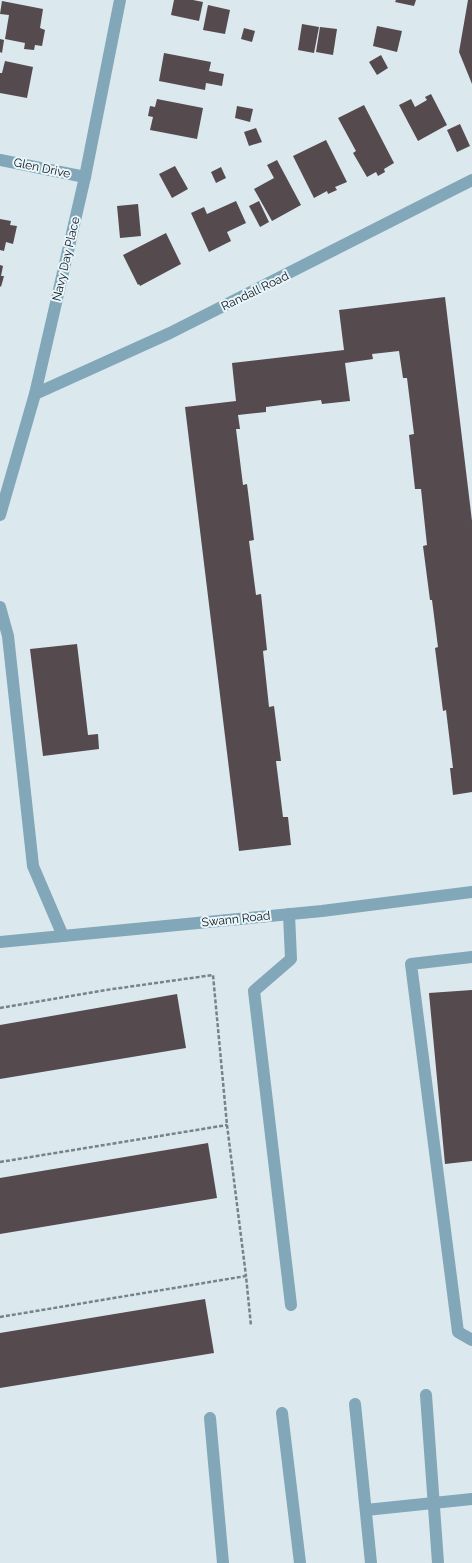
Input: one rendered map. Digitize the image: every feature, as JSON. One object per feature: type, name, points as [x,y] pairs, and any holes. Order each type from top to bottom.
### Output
[{"type":"street","name":"Navy Day Place","points":[[0,515],[35,394],[85,177],[120,0]]},
{"type":"street","name":"Glen Drive","points":[[0,160],[85,177]]},
{"type":"street","name":"Randall Road","points":[[35,394],[177,330],[472,180]]},
{"type":"street","points":[[0,607],[8,636],[33,866],[63,936]]},
{"type":"street","name":"Swann Road","points":[[0,942],[322,911],[472,892]]},
{"type":"street","points":[[289,914],[291,959],[254,991],[291,1305]]},
{"type":"street","points":[[472,957],[411,964],[458,1332],[472,1340]]},
{"type":"street","points":[[426,1395],[438,1563]]},
{"type":"street","points":[[355,1404],[371,1563]]},
{"type":"street","points":[[282,1413],[300,1563]]},
{"type":"street","points":[[210,1418],[223,1563]]},
{"type":"street","points":[[366,1510],[472,1499]]},
{"type":"path","points":[[0,1008],[106,990],[213,975],[227,1125],[251,1326]]},
{"type":"path","points":[[0,1162],[227,1125]]},
{"type":"path","points":[[0,1317],[246,1276]]},
{"type":"building","points":[[174,0],[193,0],[203,2],[199,21],[171,15]]},
{"type":"building","points":[[396,0],[416,0],[414,6],[395,2]]},
{"type":"building","points":[[468,0],[472,0],[472,84],[459,52]]},
{"type":"building","points":[[2,1],[43,9],[40,28],[45,30],[42,46],[35,45],[34,50],[24,49],[25,43],[5,39],[9,15],[0,14]]},
{"type":"building","points":[[208,5],[230,10],[225,34],[203,30]]},
{"type":"building","points":[[302,24],[319,27],[314,53],[298,50]]},
{"type":"building","points":[[377,26],[402,31],[397,52],[373,46]]},
{"type":"building","points":[[320,27],[337,29],[333,55],[316,52]]},
{"type":"building","points":[[244,28],[255,31],[252,42],[241,39]]},
{"type":"building","points":[[0,39],[4,40],[2,53],[0,52]]},
{"type":"building","points":[[164,53],[211,62],[209,71],[224,74],[222,86],[206,83],[205,90],[159,81]]},
{"type":"building","points":[[381,55],[388,68],[377,75],[369,62]]},
{"type":"building","points":[[5,61],[33,67],[27,98],[0,93],[0,73],[2,73]]},
{"type":"building","points":[[431,94],[447,125],[418,141],[399,105],[411,99],[415,107],[427,100],[425,97]]},
{"type":"building","points":[[157,99],[203,108],[197,139],[150,130],[153,117],[148,116],[150,106],[155,107]]},
{"type":"building","points":[[364,105],[394,163],[384,169],[385,172],[378,176],[376,172],[367,177],[353,153],[356,151],[338,118]]},
{"type":"building","points":[[237,106],[253,109],[250,122],[235,118]]},
{"type":"building","points":[[460,124],[470,146],[457,152],[447,130]]},
{"type":"building","points":[[256,128],[262,142],[249,146],[244,132]]},
{"type":"building","points":[[326,140],[347,182],[335,187],[337,190],[328,194],[327,191],[314,198],[293,156]]},
{"type":"building","points":[[277,160],[301,205],[272,221],[254,189],[274,178],[267,165]]},
{"type":"building","points":[[175,166],[188,189],[172,198],[159,174]]},
{"type":"building","points":[[221,167],[226,178],[216,183],[211,172]]},
{"type":"building","points":[[236,201],[246,223],[227,232],[231,241],[209,252],[191,213],[204,207],[207,214]]},
{"type":"building","points":[[259,201],[269,222],[260,227],[249,206]]},
{"type":"building","points":[[138,204],[141,236],[120,238],[117,206]]},
{"type":"building","points":[[0,219],[11,221],[10,225],[17,226],[13,244],[6,242],[4,251],[0,250]]},
{"type":"building","points":[[166,233],[181,264],[140,286],[139,284],[138,285],[123,255]]},
{"type":"building","points":[[0,265],[3,266],[1,276],[4,276],[1,287],[0,286]]},
{"type":"building","points":[[445,297],[472,521],[472,792],[453,795],[450,768],[453,768],[446,710],[443,711],[435,648],[438,647],[423,546],[427,545],[421,489],[415,489],[409,435],[414,434],[407,378],[403,378],[399,351],[372,354],[373,359],[345,363],[350,401],[322,404],[321,400],[266,407],[266,412],[238,415],[240,429],[236,429],[243,485],[247,484],[254,540],[249,541],[256,595],[261,594],[267,650],[263,651],[269,707],[274,706],[281,761],[276,761],[283,817],[288,817],[291,845],[239,851],[185,407],[236,401],[232,363],[344,350],[339,310]]},
{"type":"building","points":[[77,644],[88,735],[98,734],[99,749],[43,756],[30,649]]},
{"type":"building","points":[[472,990],[472,1161],[445,1164],[429,993]]},
{"type":"building","points":[[177,994],[186,1048],[0,1079],[0,1025]]},
{"type":"building","points":[[208,1143],[217,1198],[0,1234],[0,1178]]},
{"type":"building","points":[[205,1299],[214,1353],[0,1388],[0,1333]]}]
